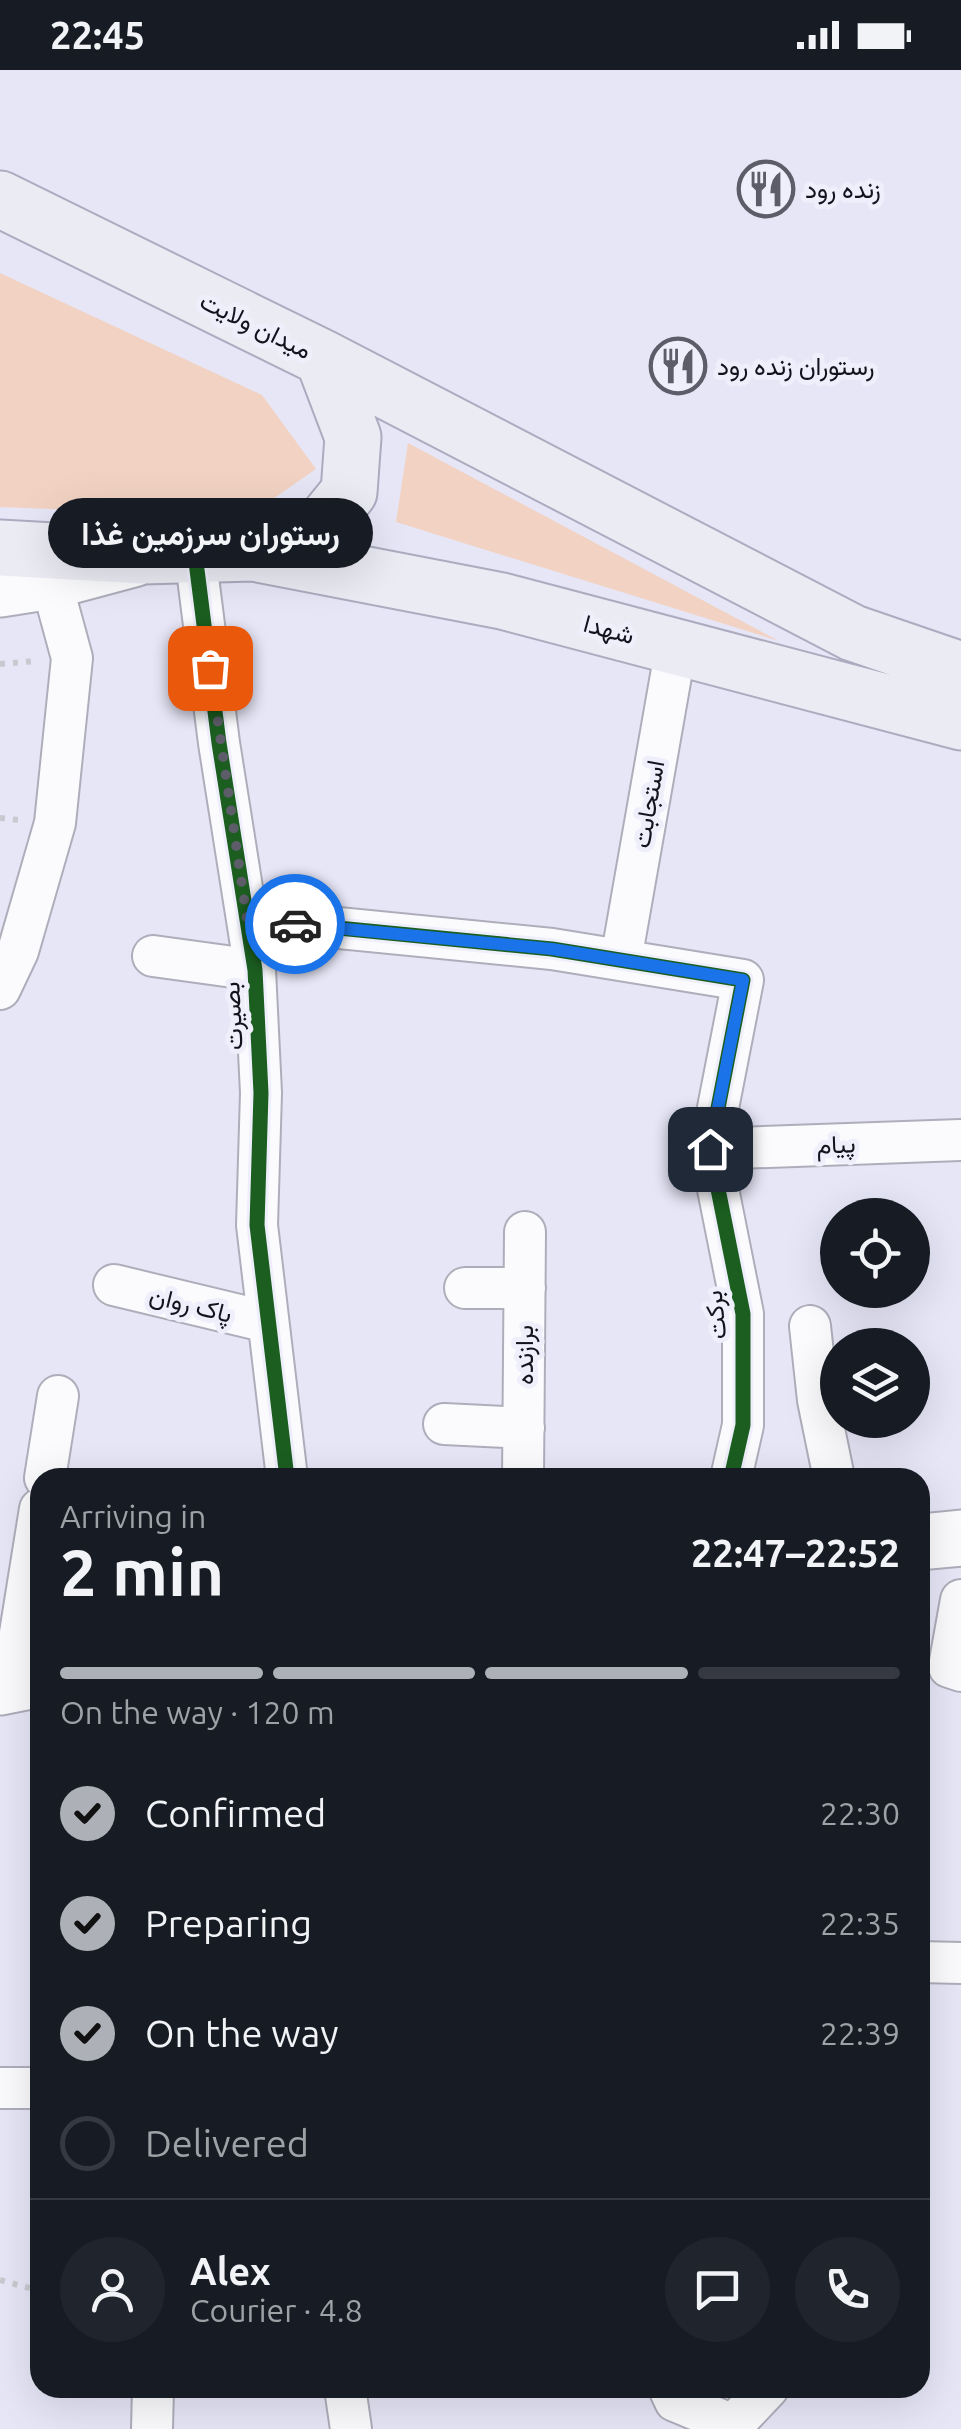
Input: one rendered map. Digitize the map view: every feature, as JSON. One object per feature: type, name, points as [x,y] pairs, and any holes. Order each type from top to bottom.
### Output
[{"type":"main road","name":"میدان ولایت","points":[[0,198],[322,358],[353,438],[349,492],[318,530],[253,554],[0,548]]},
{"type":"main road","points":[[322,358],[853,633],[961,670]]},
{"type":"main road","name":"شهدا","points":[[253,554],[502,601],[961,722]]},
{"type":"main road","points":[[26,585],[169,555]]},
{"type":"main road","points":[[930,1541],[961,1538]]},
{"type":"street","name":"بصیرت","points":[[169,555],[219,743],[254,970],[260,1093],[256,1225],[286,1468]]},
{"type":"street","points":[[0,990],[18,951],[55,823],[72,658],[26,585]]},
{"type":"street","name":"استجابت","points":[[621,960],[676,647]]},
{"type":"street","points":[[247,919],[552,949],[743,980],[710,1149]]},
{"type":"street","points":[[153,956],[254,970]]},
{"type":"street","name":"پیام","points":[[710,1149],[961,1140]]},
{"type":"street","name":"برکت","points":[[710,1149],[743,1314],[743,1425],[734,1468]]},
{"type":"street","name":"برازنده","points":[[523,1468],[525,1232]]},
{"type":"street","name":"پاک روان","points":[[114,1285],[268,1322]]},
{"type":"street","points":[[465,1288],[525,1288]]},
{"type":"street","points":[[810,1326],[818,1400],[832,1468]]},
{"type":"street","points":[[47,1468],[58,1396]]},
{"type":"street","points":[[444,1424],[524,1428]]},
{"type":"street","points":[[17,1683],[30,1585]]},
{"type":"street","points":[[961,1600],[948,1667],[961,1671]]},
{"type":"street","points":[[930,1962],[961,1963]]},
{"type":"street","points":[[0,2088],[30,2088]]},
{"type":"street","points":[[152,2429],[154,2398]]},
{"type":"street","points":[[346,2398],[351,2429]]},
{"type":"street","points":[[674,2398],[733,2427],[759,2398]]},
{"type":"path","points":[[0,2280],[30,2288]]},
{"type":"shaded area","points":[[0,273],[262,395],[316,469],[247,517],[0,507]]},
{"type":"shaded area","points":[[408,443],[779,641],[396,522]]},
{"type":"cycle path","points":[[195,554],[219,743],[255,970],[261,1093],[257,1225],[286,1468]]},
{"type":"cycle path","points":[[247,919],[552,949],[743,980],[710,1149],[743,1314],[743,1425],[733,1468]]},
{"type":"way so far","points":[[210,668],[247,919],[295,924]]},
{"type":"place","name":"زنده رود","points":[[766,189]]},
{"type":"place","name":"رستوران زنده رود","points":[[678,366]]},
{"type":"place","name":"رستوران سرزمین غذا","points":[[210,668]]},
{"type":"route","points":[[295,924],[552,949],[743,980],[710,1149]]}]
